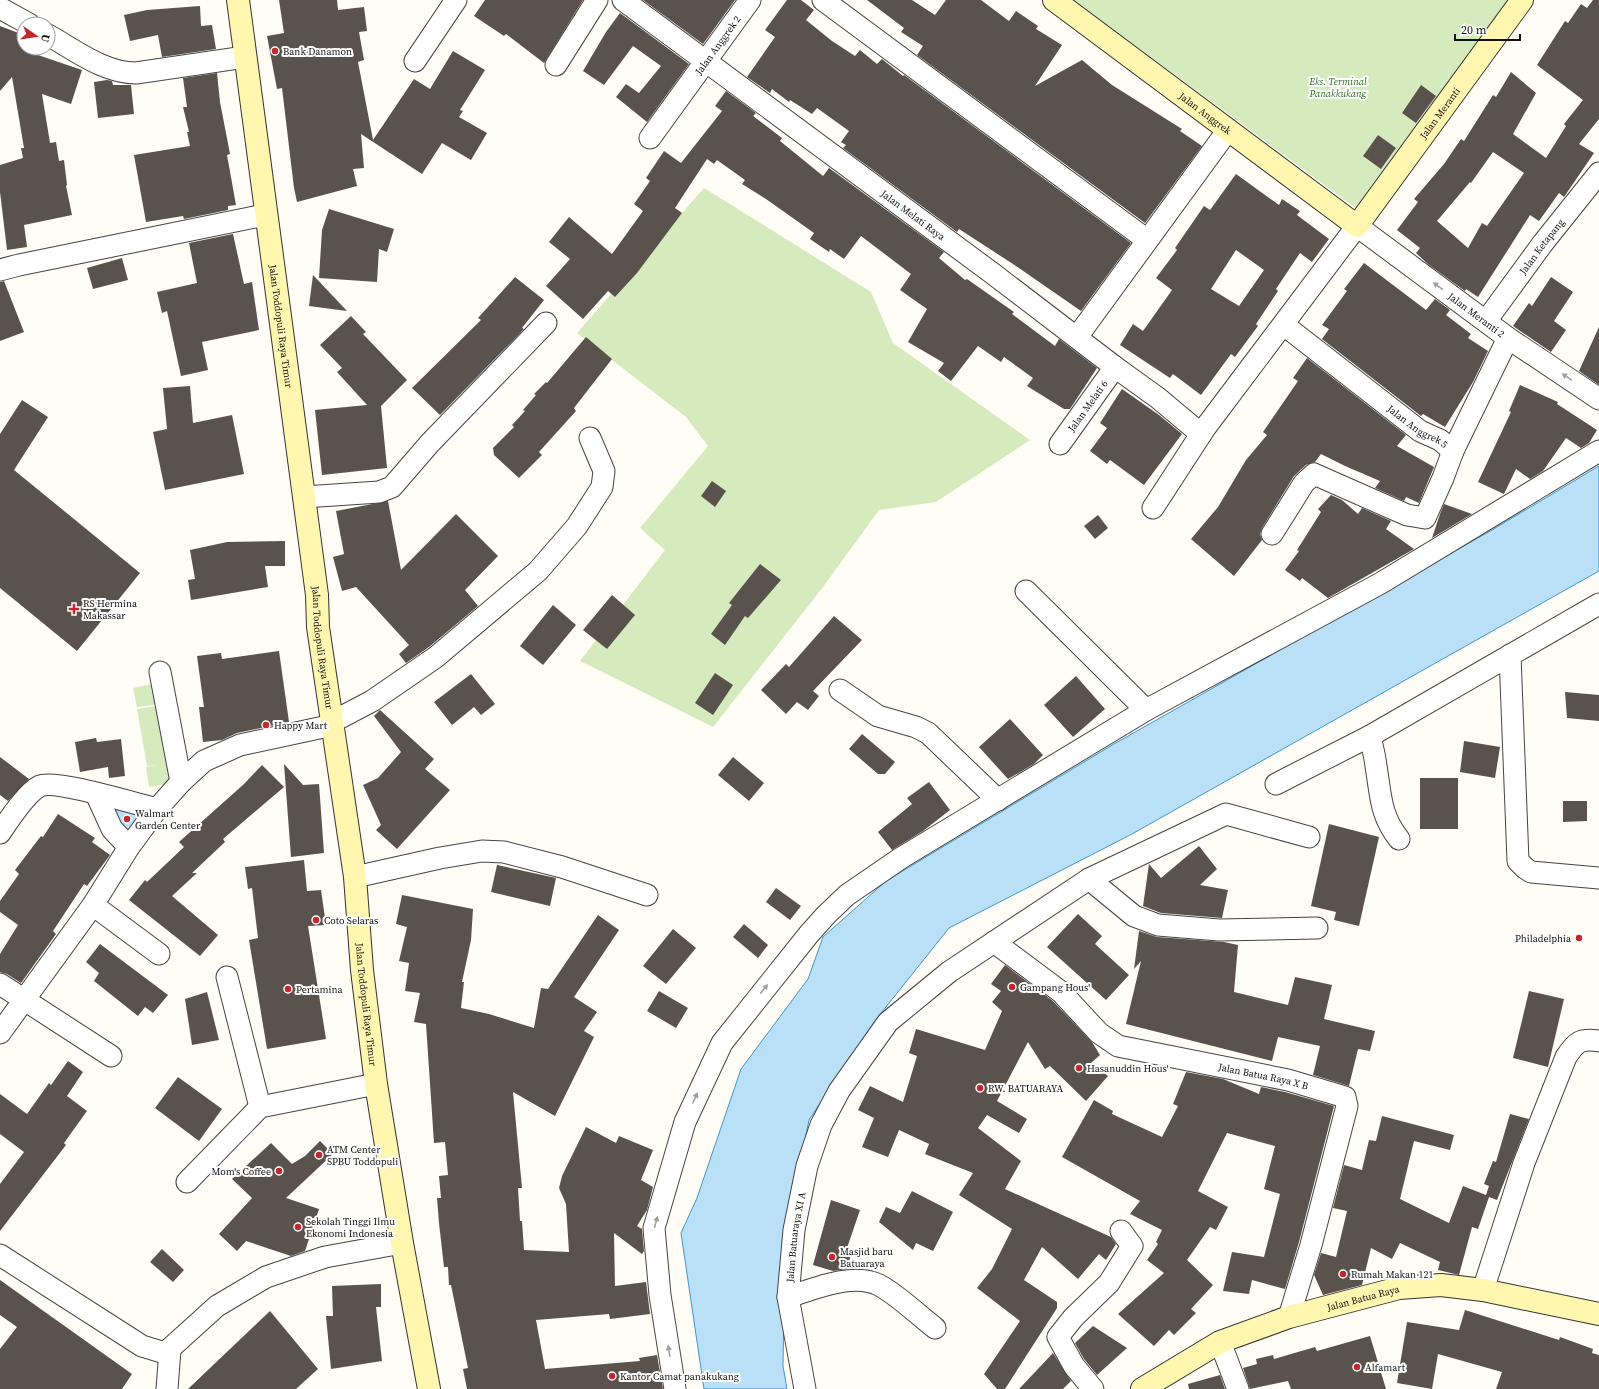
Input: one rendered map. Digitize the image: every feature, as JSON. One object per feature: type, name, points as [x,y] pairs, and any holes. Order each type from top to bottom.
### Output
[{"type":"main road","name":"Jalan Toddopuli Raya Timur","points":[[238,0],[265,215],[289,374],[316,595],[318,627],[355,877],[362,970],[376,1084],[402,1242],[429,1389]]},
{"type":"main road","name":"Jalan Anggrek","points":[[1054,0],[1357,226]]},
{"type":"main road","name":"Jalan Meranti","points":[[1357,226],[1522,0]]},
{"type":"main road","name":"Jalan Batua Raya","points":[[1142,1389],[1220,1342],[1288,1316],[1399,1288],[1441,1285],[1483,1290],[1599,1314]]},
{"type":"street","points":[[416,61],[456,0]]},
{"type":"street","points":[[556,65],[597,0]]},
{"type":"street","name":"Jalan Melati Raya","points":[[623,0],[1077,337],[1115,368],[1158,398],[1201,434]]},
{"type":"street","name":"Jalan Anggrek 2","points":[[650,138],[750,0]]},
{"type":"street","points":[[823,0],[1147,240]]},
{"type":"street","points":[[0,8],[16,17]]},
{"type":"street","points":[[56,40],[106,68],[124,73],[136,73],[245,57]]},
{"type":"street","points":[[1077,337],[1228,130]]},
{"type":"street","name":"Jalan Ketapang","points":[[1486,321],[1543,242],[1592,189],[1599,173]]},
{"type":"street","points":[[0,270],[265,215]]},
{"type":"street","points":[[1153,508],[1201,434],[1357,226]]},
{"type":"street","name":"Jalan Meranti 2","points":[[1357,226],[1508,338],[1599,399]]},
{"type":"street","points":[[304,497],[379,492],[392,486],[430,443],[546,323]]},
{"type":"street","name":"Jalan Anggrek 5","points":[[1284,325],[1420,431],[1440,440],[1453,451],[1508,338]]},
{"type":"street","name":"Jalan Melati 6","points":[[1060,444],[1115,368]]},
{"type":"street","points":[[0,1033],[93,905],[129,847],[157,809],[181,782],[207,759],[240,745],[332,724],[372,701],[436,657],[538,571],[577,526],[602,487],[604,472],[590,438]]},
{"type":"street","points":[[1272,534],[1304,483],[1314,474],[1407,515],[1425,518],[1453,451]]},
{"type":"street","points":[[675,1389],[660,1296],[654,1228],[685,1122],[722,1043],[809,934],[847,895],[901,858],[1146,710],[1381,583],[1599,451]]},
{"type":"street","points":[[1026,591],[1146,710]]},
{"type":"street","points":[[1276,784],[1370,736],[1599,604]]},
{"type":"street","points":[[1510,655],[1518,860],[1531,872],[1599,878]]},
{"type":"street","points":[[160,672],[181,782]]},
{"type":"street","points":[[840,690],[878,716],[916,727],[928,734],[998,800]]},
{"type":"street","points":[[1370,736],[1376,765],[1381,807],[1389,826],[1399,839]]},
{"type":"street","points":[[173,740],[193,755],[207,759]]},
{"type":"street","points":[[1,828],[29,795],[40,786],[54,784],[157,809]]},
{"type":"street","points":[[96,794],[112,829],[129,847]]},
{"type":"street","name":"Jalan Batuaraya XI A","points":[[805,1389],[788,1297],[794,1230],[807,1166],[821,1125],[839,1091],[888,1022],[949,972],[1089,879],[1226,814],[1309,838]]},
{"type":"street","points":[[355,877],[447,856],[482,851],[504,852],[562,867],[646,895]]},
{"type":"street","points":[[1089,879],[1134,916],[1158,925],[1219,930],[1317,928]]},
{"type":"street","points":[[93,905],[159,954]]},
{"type":"street","name":"Jalan Batua Raya X B","points":[[994,942],[1061,992],[1099,1033],[1118,1046],[1288,1080],[1345,1097],[1347,1106],[1311,1245],[1288,1316]]},
{"type":"street","points":[[227,977],[260,1107]]},
{"type":"street","points":[[0,984],[111,1056]]},
{"type":"street","points":[[1483,1290],[1524,1163],[1566,1057],[1575,1044],[1584,1040],[1599,1041]]},
{"type":"street","points":[[187,1182],[260,1107],[376,1084]]},
{"type":"street","points":[[1093,1389],[1074,1366],[1058,1337],[1074,1318],[1109,1283],[1132,1246],[1121,1231]]},
{"type":"street","points":[[0,1255],[142,1346],[160,1353],[165,1353],[217,1306],[266,1277],[325,1257],[402,1242]]},
{"type":"street","points":[[788,1297],[831,1283],[866,1281],[879,1285],[935,1328]]},
{"type":"street","points":[[1220,1342],[1238,1389]]},
{"type":"street","points":[[167,1389],[170,1350]]},
{"type":"green space","name":"Eks. Terminal Panakkukang","points":[[1074,0],[1511,0],[1357,209]]},
{"type":"green space","points":[[704,188],[871,292],[893,343],[1030,440],[936,502],[879,510],[823,587],[713,727],[580,661],[665,550],[640,528],[708,446],[686,417],[577,333]]},
{"type":"green space","points":[[157,683],[161,704],[137,707],[133,688]]},
{"type":"green space","points":[[161,705],[164,725],[159,726],[162,743],[167,742],[173,783],[149,787],[146,767],[156,765],[147,766],[137,709]]},
{"type":"water","points":[[1599,466],[1599,571],[1132,834],[949,928],[874,1022],[809,1120],[785,1239],[783,1366],[787,1389],[704,1389],[681,1233],[697,1198],[741,1069],[808,979],[823,937],[886,881],[1114,744],[1492,530]]},
{"type":"water","name":"Walmart Garden Center","points":[[103,801],[149,811],[128,840]]},
{"type":"building","points":[[279,0],[337,0],[338,10],[364,7],[367,31],[359,32],[364,60],[358,62],[373,140],[414,79],[430,89],[453,51],[485,70],[460,110],[463,111],[459,117],[487,133],[471,160],[442,143],[422,174],[361,134],[364,168],[353,169],[357,186],[297,202],[282,88],[277,89],[267,36],[284,33]]},
{"type":"building","points":[[485,0],[583,0],[544,63],[506,34],[504,36],[474,16]]},
{"type":"building","points":[[643,0],[735,0],[703,44]]},
{"type":"building","points":[[787,0],[801,0],[814,10],[806,20],[832,41],[855,56],[860,50],[877,64],[882,59],[1131,243],[1081,311],[959,229],[957,232],[843,148],[846,145],[841,142],[849,131],[817,108],[812,114],[790,100],[789,102],[772,89],[770,93],[747,77],[775,37],[765,30]]},
{"type":"building","points":[[867,0],[912,0],[935,15],[946,0],[981,0],[1009,21],[1016,11],[1038,26],[1036,29],[1062,45],[1035,86],[1082,60],[1112,85],[1182,129],[1180,131],[1202,146],[1145,223],[917,55],[923,46],[901,32],[904,28]]},
{"type":"building","points":[[1593,0],[1599,0],[1599,119],[1579,144],[1594,153],[1564,197],[1559,193],[1539,221],[1530,215],[1478,297],[1466,289],[1465,291],[1429,265],[1416,253],[1420,248],[1397,230],[1418,202],[1414,199],[1444,164],[1461,139],[1464,141],[1493,95],[1496,97],[1511,72],[1536,93],[1513,134],[1546,158],[1566,126],[1564,124],[1583,100],[1537,65],[1565,21],[1568,23],[1581,4],[1587,8]],"holes":[[[1493,152],[1524,173],[1487,226],[1482,223],[1468,248],[1437,221],[1470,182],[1471,183]]]},
{"type":"building","points":[[200,6],[201,26],[212,25],[216,49],[162,57],[158,35],[130,41],[124,15],[147,10]]},
{"type":"building","points":[[620,13],[689,64],[647,122],[616,97],[626,84],[639,93],[661,66],[633,46],[604,85],[583,71],[606,32]]},
{"type":"building","points":[[0,26],[16,32],[16,56],[41,56],[82,70],[71,104],[42,94],[50,143],[56,142],[59,161],[64,160],[66,186],[72,215],[24,225],[27,247],[7,250],[0,192],[0,165],[23,158],[21,148],[24,148],[12,77],[0,91]]},
{"type":"building","points":[[217,73],[220,102],[230,154],[227,155],[236,205],[228,206],[228,210],[184,219],[183,216],[146,222],[134,155],[190,146],[187,132],[189,132],[183,107],[187,107],[183,78]]},
{"type":"building","points":[[107,80],[112,81],[113,85],[131,85],[134,114],[98,118],[94,82]]},
{"type":"building","points":[[1421,85],[1436,96],[1416,123],[1402,113]]},
{"type":"building","points":[[726,91],[756,113],[753,116],[782,138],[780,141],[823,176],[829,168],[944,252],[939,258],[965,280],[967,279],[1014,312],[1012,314],[1055,346],[1059,339],[1097,368],[1070,409],[1064,409],[1027,386],[1033,378],[1004,357],[1001,362],[978,346],[951,381],[938,371],[944,363],[908,342],[927,309],[900,290],[911,274],[861,236],[844,259],[830,249],[829,252],[810,239],[814,233],[742,184],[745,180],[717,160],[714,164],[707,159],[675,208],[682,213],[637,273],[615,297],[608,291],[583,319],[546,286],[570,259],[549,242],[569,217],[612,254],[643,211],[634,204],[650,181],[646,178],[664,151],[681,163],[722,111],[715,106]]},
{"type":"building","points":[[1378,135],[1396,148],[1381,169],[1363,156]]},
{"type":"building","points":[[1236,174],[1279,205],[1282,199],[1300,211],[1297,215],[1329,239],[1312,262],[1300,253],[1276,289],[1278,291],[1256,324],[1258,326],[1235,357],[1231,354],[1201,395],[1173,374],[1170,378],[1120,345],[1133,324],[1143,331],[1172,290],[1156,278],[1177,250],[1175,248],[1204,206],[1210,210]],"holes":[[[1236,250],[1264,270],[1239,306],[1211,289]]]},
{"type":"building","points":[[329,209],[394,229],[387,252],[379,249],[377,282],[319,278],[322,230]]},
{"type":"building","points":[[233,234],[244,284],[252,282],[259,330],[202,342],[208,370],[181,376],[167,311],[162,313],[157,292],[197,283],[189,243]]},
{"type":"building","points":[[122,258],[128,280],[93,289],[87,268]]},
{"type":"building","points":[[1364,263],[1426,310],[1435,299],[1450,310],[1446,315],[1471,334],[1468,338],[1488,351],[1473,382],[1445,427],[1423,414],[1421,416],[1322,339],[1329,329],[1322,325],[1347,291],[1344,289]]},
{"type":"building","points":[[313,275],[347,311],[309,306]]},
{"type":"building","points":[[515,277],[544,300],[522,328],[524,329],[440,415],[412,388],[481,320],[478,318]]},
{"type":"building","points":[[1551,277],[1573,292],[1554,321],[1566,330],[1551,352],[1513,326],[1529,303],[1532,306]]},
{"type":"building","points":[[4,281],[24,332],[0,341],[0,282]]},
{"type":"building","points":[[351,316],[366,332],[363,334],[407,380],[381,406],[387,468],[322,475],[315,410],[367,405],[337,372],[342,368],[320,345]]},
{"type":"building","points":[[1599,327],[1599,385],[1579,371]]},
{"type":"building","points":[[586,337],[612,359],[574,408],[576,411],[539,452],[542,455],[519,478],[494,455],[493,448],[514,427],[512,425],[525,411],[523,410],[536,395],[534,394],[546,382],[547,383]]},
{"type":"building","points":[[1307,358],[1406,435],[1397,446],[1434,467],[1419,503],[1406,497],[1404,501],[1375,488],[1380,481],[1321,454],[1315,462],[1306,465],[1294,476],[1262,528],[1260,534],[1262,540],[1234,576],[1191,539],[1218,507],[1246,460],[1267,435],[1263,432],[1298,381],[1293,378]]},
{"type":"building","points":[[1520,385],[1558,402],[1557,404],[1597,430],[1589,443],[1581,448],[1566,438],[1543,471],[1530,479],[1516,469],[1504,494],[1478,482],[1511,412],[1509,411]]},
{"type":"building","points":[[190,386],[193,423],[232,415],[244,474],[165,490],[153,432],[167,429],[163,388]]},
{"type":"building","points":[[1122,389],[1159,415],[1182,434],[1144,485],[1110,460],[1107,464],[1090,451],[1107,428],[1100,423]]},
{"type":"building","name":"RS Hermina Makassar","points":[[22,400],[48,417],[14,470],[140,573],[77,651],[0,588],[0,434]]},
{"type":"building","points":[[712,481],[726,491],[715,507],[701,496]]},
{"type":"building","points":[[1331,495],[1342,500],[1358,514],[1362,508],[1391,521],[1386,529],[1414,549],[1328,598],[1302,578],[1300,581],[1285,570],[1299,551],[1297,550],[1321,512],[1318,509]]},
{"type":"building","points":[[388,501],[401,570],[456,514],[498,556],[465,590],[478,606],[429,647],[406,663],[399,654],[409,645],[356,587],[342,591],[333,557],[344,554],[336,511]]},
{"type":"building","points":[[1444,504],[1472,514],[1432,538],[1440,514]]},
{"type":"building","points":[[1098,515],[1108,528],[1095,539],[1084,526]]},
{"type":"building","points":[[285,541],[285,566],[265,566],[268,587],[191,600],[188,580],[195,579],[190,550],[227,542]]},
{"type":"building","points":[[760,564],[781,580],[748,618],[745,616],[725,645],[711,634],[732,605],[729,603]]},
{"type":"building","points":[[612,595],[635,615],[607,649],[583,630]]},
{"type":"building","points":[[553,605],[576,625],[543,665],[520,646]]},
{"type":"building","points":[[834,616],[862,640],[813,691],[819,696],[808,710],[797,702],[786,714],[761,690],[786,664],[789,667]]},
{"type":"building","points":[[279,651],[289,722],[237,733],[222,740],[203,742],[199,707],[204,707],[197,656],[221,653],[222,659]]},
{"type":"building","points":[[715,673],[733,685],[713,715],[695,703]]},
{"type":"building","points":[[471,674],[495,704],[481,715],[474,707],[452,725],[434,702]]},
{"type":"building","points":[[1076,676],[1105,709],[1073,737],[1044,705]]},
{"type":"building","points":[[1565,692],[1599,695],[1599,721],[1567,718]]},
{"type":"building","points":[[380,710],[434,759],[425,769],[450,790],[397,849],[376,830],[381,825],[363,785],[378,778],[401,752],[374,716]]},
{"type":"building","points":[[1010,719],[1043,755],[1034,764],[1008,779],[979,747]]},
{"type":"building","points":[[862,734],[895,762],[885,774],[878,774],[849,749]]},
{"type":"building","points":[[96,738],[97,742],[121,739],[125,776],[109,778],[108,767],[80,772],[75,742]]},
{"type":"building","points":[[1464,741],[1500,747],[1495,778],[1460,772]]},
{"type":"building","points":[[0,757],[29,779],[8,801],[0,795]]},
{"type":"building","points":[[733,757],[764,783],[749,801],[718,775]]},
{"type":"building","points":[[284,764],[303,785],[319,784],[324,853],[291,857]]},
{"type":"building","points":[[262,765],[284,787],[223,839],[225,842],[192,873],[197,873],[172,896],[218,935],[200,956],[129,900],[145,880],[147,882],[184,847],[179,842],[244,784]]},
{"type":"building","points":[[1420,778],[1458,778],[1458,829],[1420,829]]},
{"type":"building","points":[[929,782],[950,810],[923,831],[892,850],[878,832],[912,804],[907,798]]},
{"type":"building","points":[[1563,801],[1587,801],[1587,821],[1563,822]]},
{"type":"building","points":[[58,814],[95,838],[92,842],[110,855],[87,886],[84,884],[53,931],[56,934],[21,983],[7,974],[0,972],[0,954],[18,925],[0,912],[0,901],[19,874],[15,870],[41,836],[43,837]]},
{"type":"building","points":[[1329,824],[1379,837],[1359,926],[1334,920],[1336,912],[1311,906]]},
{"type":"building","points":[[1199,846],[1217,869],[1200,885],[1228,890],[1222,918],[1161,913],[1143,906],[1149,864],[1161,878]]},
{"type":"building","points":[[304,860],[307,891],[321,890],[326,925],[308,926],[326,1039],[267,1049],[249,940],[258,938],[252,888],[248,889],[245,867]]},
{"type":"building","points":[[497,865],[556,878],[550,906],[491,892]]},
{"type":"building","points":[[776,888],[801,906],[790,920],[766,902]]},
{"type":"building","points":[[402,895],[473,909],[471,940],[462,982],[464,982],[461,1008],[489,1014],[534,1028],[541,988],[548,989],[598,915],[619,930],[574,997],[597,1012],[584,1031],[594,1037],[555,1116],[513,1092],[522,1188],[518,1188],[520,1221],[522,1221],[524,1250],[569,1252],[566,1204],[559,1188],[562,1176],[586,1127],[616,1143],[619,1136],[653,1150],[641,1180],[653,1187],[647,1210],[637,1226],[642,1229],[644,1251],[642,1254],[614,1233],[615,1286],[646,1282],[650,1314],[610,1319],[609,1314],[536,1320],[545,1369],[640,1361],[639,1358],[657,1355],[663,1389],[467,1389],[463,1369],[468,1368],[451,1285],[449,1285],[448,1267],[444,1267],[439,1223],[437,1198],[441,1198],[439,1176],[448,1175],[445,1142],[434,1143],[426,1024],[414,1022],[420,993],[405,991],[409,963],[399,961],[407,927],[396,924]]},
{"type":"building","points":[[1078,914],[1102,936],[1095,944],[1129,975],[1106,1000],[1047,947]]},
{"type":"building","points":[[744,924],[768,945],[758,958],[733,937]]},
{"type":"building","points":[[673,929],[696,948],[666,984],[643,966]]},
{"type":"building","points":[[1139,931],[1157,937],[1224,942],[1238,945],[1234,992],[1288,1005],[1295,977],[1332,985],[1324,1019],[1375,1031],[1370,1051],[1358,1049],[1349,1086],[1313,1075],[1320,1046],[1278,1037],[1272,1061],[1126,1024],[1141,961],[1134,969]]},
{"type":"building","points":[[100,944],[168,995],[153,1013],[145,1007],[138,1016],[94,981],[99,973],[86,962]]},
{"type":"building","points":[[1005,965],[1053,1001],[1092,1042],[1100,1055],[1091,1063],[1108,1076],[1086,1101],[1050,1066],[1045,1069],[1028,1042],[997,1101],[1027,1119],[1019,1133],[987,1115],[978,1128],[1021,1161],[1005,1189],[1111,1237],[1116,1244],[1106,1260],[1099,1254],[1078,1279],[1042,1247],[1024,1280],[1057,1302],[1057,1308],[1005,1389],[997,1389],[984,1374],[1020,1321],[977,1288],[992,1269],[1012,1229],[959,1195],[973,1173],[925,1154],[929,1144],[899,1130],[888,1157],[862,1147],[874,1118],[858,1110],[870,1086],[903,1102],[917,1056],[909,1053],[916,1029],[985,1050],[1002,1011],[992,1002],[1001,991],[991,984]]},
{"type":"building","points":[[659,991],[688,1008],[676,1028],[647,1011]]},
{"type":"building","points":[[1529,991],[1564,999],[1548,1067],[1513,1058]]},
{"type":"building","points":[[207,992],[219,1040],[192,1045],[185,999]]},
{"type":"building","points":[[68,1061],[83,1072],[67,1096],[87,1111],[64,1143],[66,1145],[0,1231],[0,1184],[24,1152],[0,1134],[0,1094],[27,1114],[49,1083],[51,1085]]},
{"type":"building","points":[[1186,1072],[1223,1079],[1259,1094],[1261,1087],[1285,1092],[1334,1106],[1299,1242],[1285,1289],[1252,1280],[1249,1294],[1223,1291],[1232,1252],[1264,1257],[1280,1194],[1264,1189],[1275,1146],[1227,1133],[1198,1191],[1228,1207],[1216,1230],[1210,1227],[1187,1260],[1213,1285],[1191,1309],[1196,1313],[1174,1335],[1169,1330],[1154,1346],[1118,1314],[1164,1273],[1147,1260],[1158,1244],[1156,1242],[1162,1230],[1130,1214],[1140,1201],[1062,1157],[1094,1100],[1113,1111],[1112,1114],[1162,1137],[1178,1106],[1173,1104]]},
{"type":"building","points":[[178,1077],[222,1109],[199,1141],[155,1108]]},
{"type":"building","points":[[1510,1114],[1529,1119],[1497,1200],[1489,1197],[1478,1229],[1472,1227],[1459,1275],[1438,1270],[1440,1262],[1400,1243],[1392,1259],[1371,1248],[1362,1285],[1323,1295],[1314,1275],[1321,1253],[1336,1257],[1347,1211],[1333,1208],[1344,1165],[1362,1170],[1369,1140],[1376,1141],[1382,1116],[1454,1135],[1450,1150],[1414,1141],[1400,1199],[1449,1223],[1463,1186],[1486,1195],[1489,1186],[1484,1184],[1493,1161],[1496,1162]]},
{"type":"building","points":[[320,1141],[333,1154],[286,1198],[319,1209],[305,1251],[291,1256],[246,1241],[237,1251],[219,1234],[252,1198],[232,1179],[271,1143],[292,1164],[305,1156]]},
{"type":"building","points":[[912,1191],[953,1212],[933,1251],[916,1243],[913,1250],[879,1222],[886,1207],[900,1213]]},
{"type":"building","points":[[831,1200],[860,1210],[847,1248],[852,1250],[847,1269],[833,1271],[813,1265]]},
{"type":"building","points":[[162,1249],[184,1270],[173,1282],[150,1262]]},
{"type":"building","points":[[0,1280],[132,1374],[122,1389],[0,1389],[0,1349],[17,1327],[0,1315]]},
{"type":"building","points":[[381,1284],[381,1307],[376,1307],[382,1361],[331,1369],[326,1316],[333,1316],[332,1286]]},
{"type":"building","points":[[1465,1310],[1559,1340],[1560,1337],[1593,1349],[1592,1353],[1599,1355],[1599,1389],[1496,1389],[1502,1372],[1438,1354],[1432,1389],[1397,1383],[1407,1322],[1459,1330]]},
{"type":"building","points":[[270,1311],[318,1369],[296,1389],[188,1389]]},
{"type":"building","points":[[1093,1326],[1127,1348],[1097,1375],[1084,1359],[1075,1343]]},
{"type":"building","points":[[1370,1336],[1386,1389],[1291,1389],[1288,1381],[1250,1389],[1243,1368],[1257,1364],[1256,1359],[1273,1355],[1274,1359],[1315,1347],[1317,1351]]},
{"type":"building","points":[[1053,1353],[1071,1381],[1063,1389],[1019,1389]]},
{"type":"building","points":[[1220,1375],[1225,1389],[1189,1389],[1188,1384]]},
{"type":"place","name":"Bank Danamon","points":[[275,51]]},
{"type":"place","name":"RS Hermina Makassar","points":[[74,609]]},
{"type":"place","name":"Happy Mart","points":[[266,725]]},
{"type":"place","name":"Walmart Garden Center","points":[[127,819]]},
{"type":"place","name":"Coto Selaras","points":[[316,920]]},
{"type":"place","name":"Philadelphia","points":[[1579,938]]},
{"type":"place","name":"Gampang Hous'","points":[[1012,987]]},
{"type":"place","name":"Pertamina","points":[[288,989]]},
{"type":"place","name":"Hasanuddin Hous'","points":[[1079,1068]]},
{"type":"place","name":"RW. BATUARAYA","points":[[980,1088]]},
{"type":"place","name":"ATM Center SPBU Toddopuli","points":[[319,1155]]},
{"type":"place","name":"Mom's Coffee","points":[[279,1171]]},
{"type":"place","name":"Sekolah Tinggi Ilmu Ekonomi Indonesia","points":[[298,1227]]},
{"type":"place","name":"Masjid baru Batuaraya","points":[[832,1257]]},
{"type":"place","name":"Rumah Makan 121","points":[[1343,1274]]},
{"type":"place","name":"Alfamart","points":[[1357,1367]]},
{"type":"place","name":"Kantor Camat panakukang","points":[[612,1376]]}]
